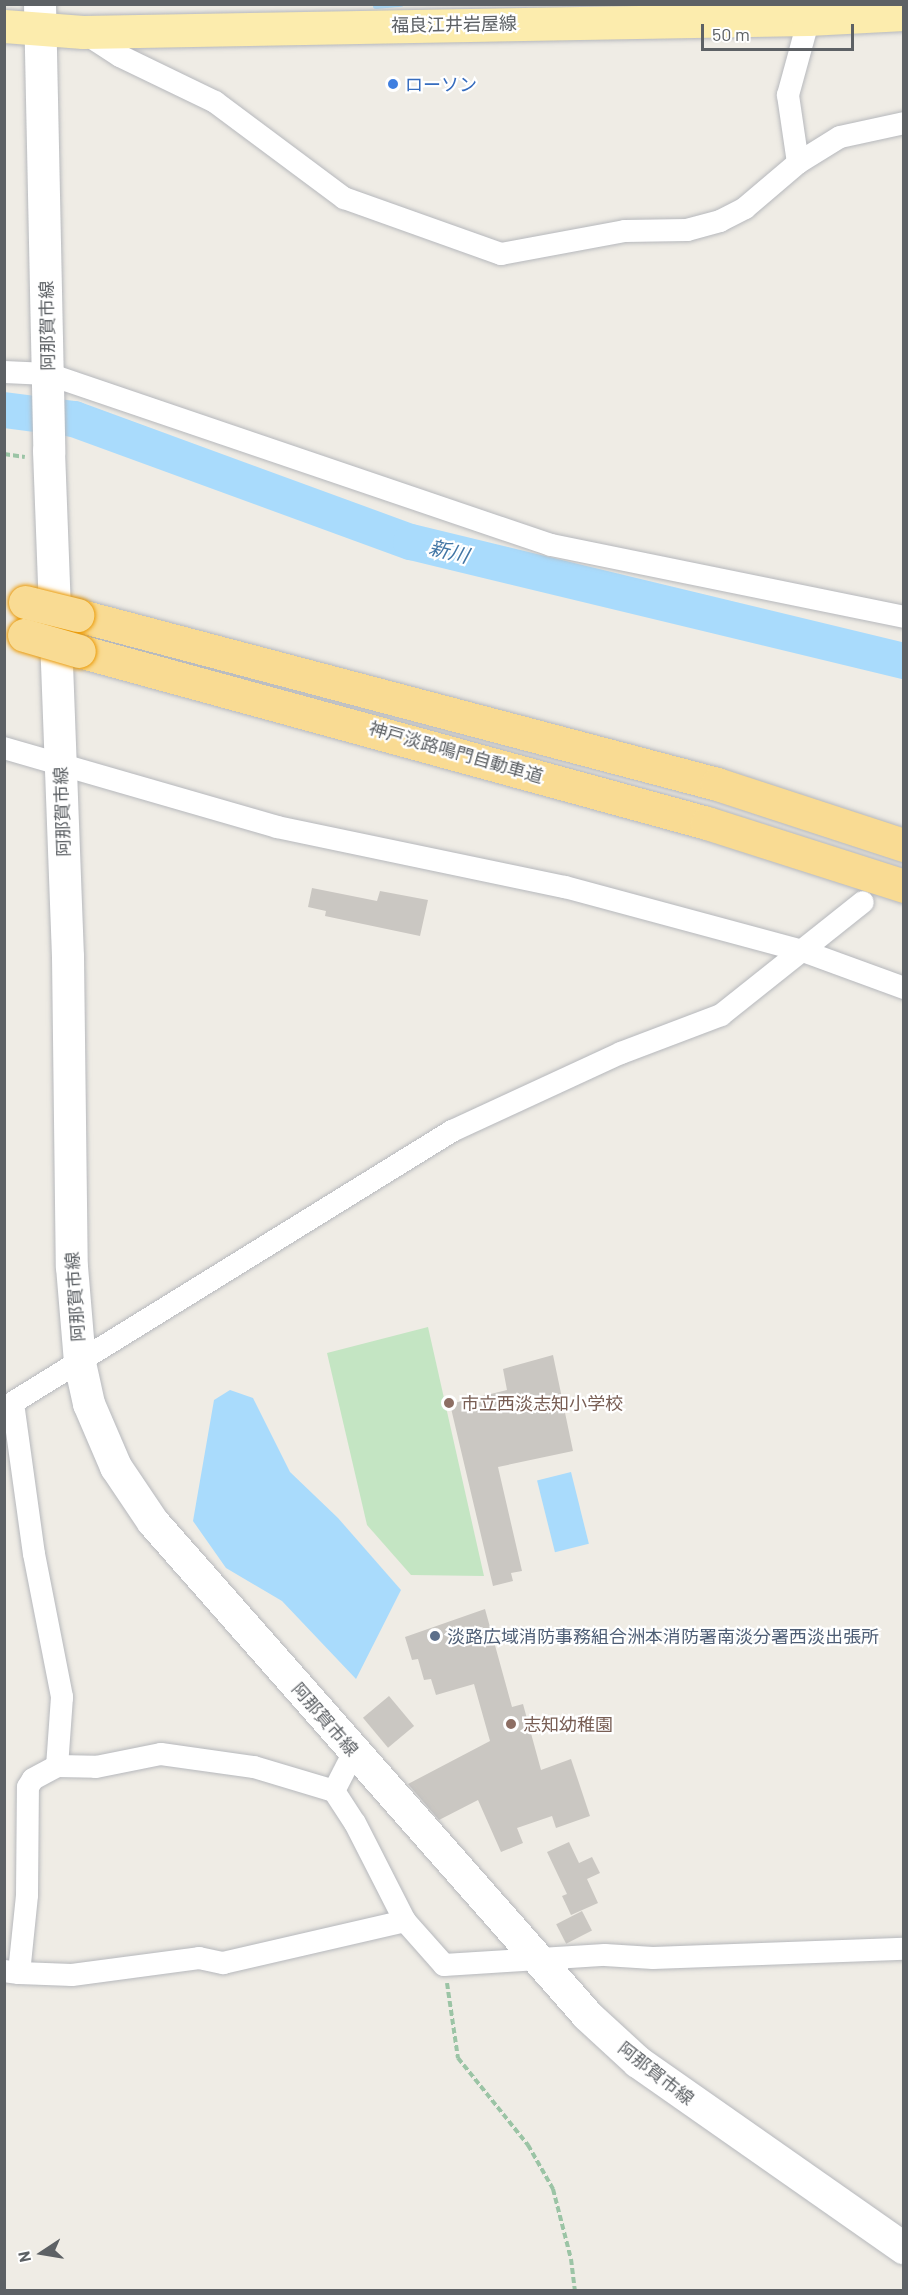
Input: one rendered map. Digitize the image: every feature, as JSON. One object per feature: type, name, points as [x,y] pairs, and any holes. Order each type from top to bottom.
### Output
[{"type":"highway","name":"神戸淡路鳴門自動車道","points":[[15,599],[717,783],[903,844]]},
{"type":"highway","name":"神戸淡路鳴門自動車道","points":[[14,632],[707,823],[903,886]]},
{"type":"main road","name":"福良江井岩屋線","points":[[4,26],[41,18],[83,32],[560,13],[903,14]]},
{"type":"main road","name":"阿那賀市線","points":[[41,18],[49,451],[68,957],[72,1267],[80,1363],[89,1404],[116,1467],[153,1522],[533,1958],[588,2016],[638,2062],[903,2248]]},
{"type":"street","points":[[798,163],[788,95],[810,12]]},
{"type":"street","points":[[83,32],[120,56],[215,102],[344,198],[501,255],[625,231],[687,230],[720,221],[745,208],[798,163],[840,137],[903,123]]},
{"type":"street","points":[[4,372],[48,384],[551,545],[903,617]]},
{"type":"street","points":[[4,748],[277,827],[565,887],[803,951],[903,988]]},
{"type":"street","points":[[57,1766],[63,1697],[34,1554],[9,1406],[452,1131],[621,1053],[721,1015],[863,902]]},
{"type":"street","points":[[334,1791],[354,1752]]},
{"type":"street","points":[[405,1921],[223,1963],[199,1958],[72,1975],[12,1972],[27,1895],[28,1787],[33,1779],[57,1766],[96,1767],[161,1754],[254,1767],[334,1791],[355,1823],[405,1921],[444,1965],[533,1958],[653,1958],[903,1949]]},
{"type":"path","points":[[444,1965],[458,2058],[528,2145],[553,2189],[571,2259],[575,2290]]},
{"type":"green space","points":[[428,1327],[484,1576],[411,1575],[367,1525],[327,1353]]},
{"type":"water","points":[[230,1390],[253,1398],[290,1472],[338,1518],[401,1590],[356,1679],[282,1601],[226,1568],[193,1521],[214,1400]]},
{"type":"water","points":[[571,1472],[589,1544],[555,1552],[537,1480]]},
{"type":"building","points":[[312,888],[377,901],[380,891],[428,900],[420,936],[325,916],[326,911],[308,907]]},
{"type":"building","points":[[553,1355],[573,1451],[498,1467],[522,1571],[511,1573],[513,1581],[493,1586],[450,1404],[507,1390],[503,1369]]},
{"type":"building","points":[[485,1609],[512,1707],[523,1704],[541,1770],[571,1759],[590,1816],[556,1828],[552,1816],[517,1828],[523,1843],[501,1852],[478,1800],[439,1820],[408,1784],[490,1741],[474,1684],[436,1695],[431,1679],[424,1680],[418,1659],[412,1660],[405,1637]]},
{"type":"building","points":[[389,1696],[414,1726],[388,1748],[363,1718]]},
{"type":"building","points":[[569,1842],[579,1863],[592,1857],[600,1873],[587,1879],[598,1903],[571,1915],[562,1896],[567,1894],[547,1852]]},
{"type":"building","points":[[582,1911],[592,1931],[566,1944],[556,1924]]},
{"type":"waterway","points":[[376,6],[401,4]]},
{"type":"waterway","name":"新川","points":[[4,410],[74,419],[411,542],[904,661]]},
{"type":"place","name":"ローソン","points":[[393,84]]},
{"type":"place","name":"市立西淡志知小学校","points":[[449,1403]]},
{"type":"place","name":"淡路広域消防事務組合洲本消防署南淡分署西淡出張所","points":[[435,1636]]},
{"type":"place","name":"志知幼稚園","points":[[511,1724]]}]
